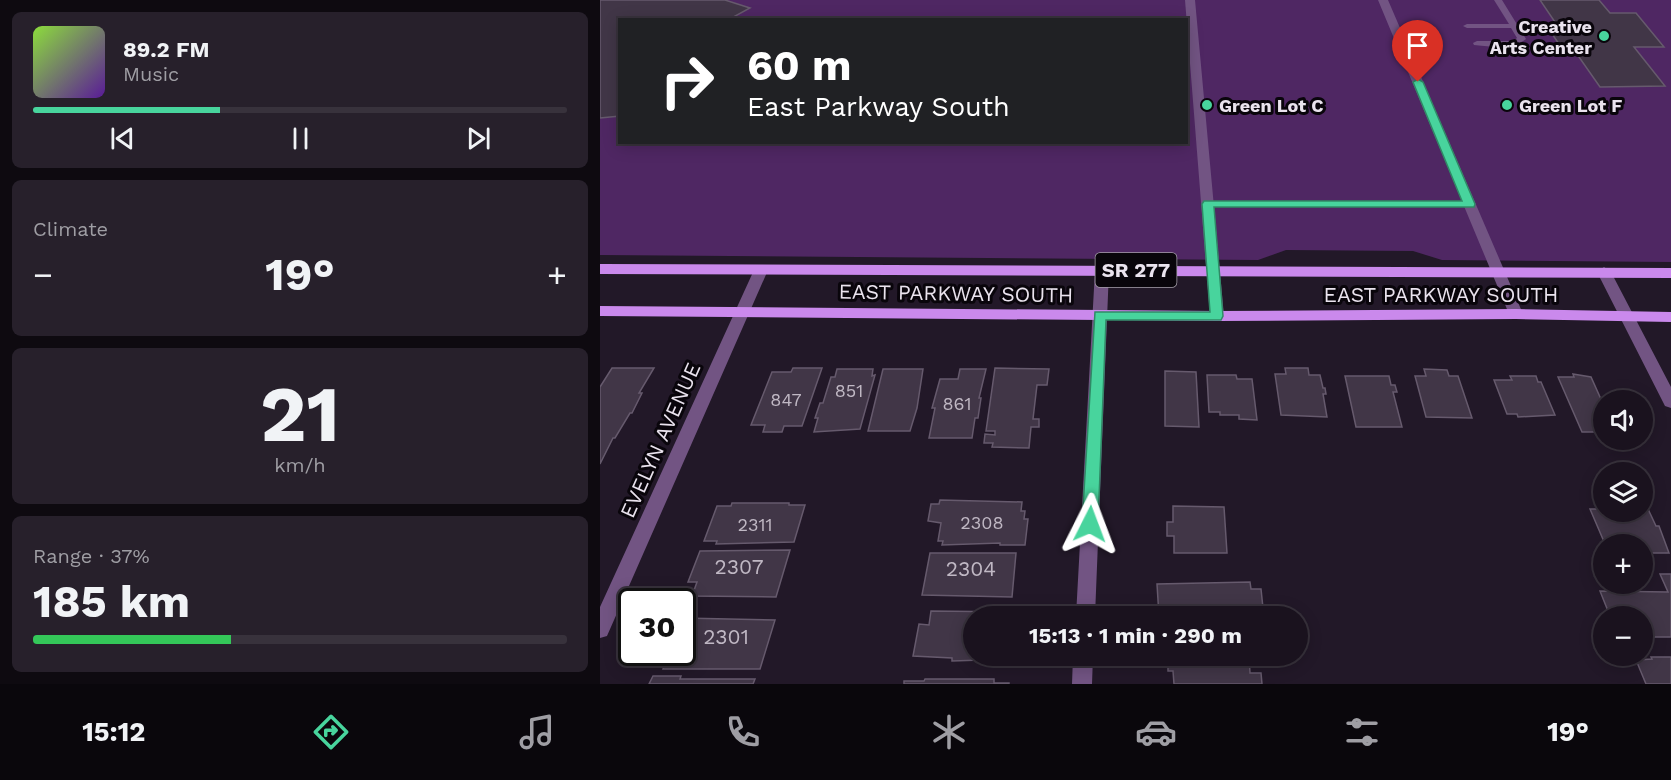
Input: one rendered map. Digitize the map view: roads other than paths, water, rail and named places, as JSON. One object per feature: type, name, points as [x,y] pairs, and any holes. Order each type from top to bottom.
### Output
[{"type":"main road","name":"EAST PARKWAY SOUTH","points":[[600,269],[1671,273]]},
{"type":"main road","name":"EAST PARKWAY SOUTH","points":[[600,311],[1100,316],[1516,314],[1671,317]]},
{"type":"street","points":[[1190,0],[1216,316]]},
{"type":"street","points":[[1383,0],[1516,314]]},
{"type":"street","name":"EVELYN AVENUE","points":[[600,629],[761,270]]},
{"type":"street","points":[[1086,606],[1102,270]]},
{"type":"street","points":[[1604,272],[1671,402]]},
{"type":"street","points":[[1082,684],[1083,666]]},
{"type":"lane","points":[[1477,43],[1519,42],[1522,39],[1498,0]]},
{"type":"lane","points":[[1467,26],[1514,26]]},
{"type":"lane","points":[[1208,204],[1470,204]]},
{"type":"place","name":"Creative Arts Center","points":[[1604,36]]},
{"type":"place","name":"Green Lot C","points":[[1207,105]]},
{"type":"place","name":"Green Lot F","points":[[1507,105]]}]
